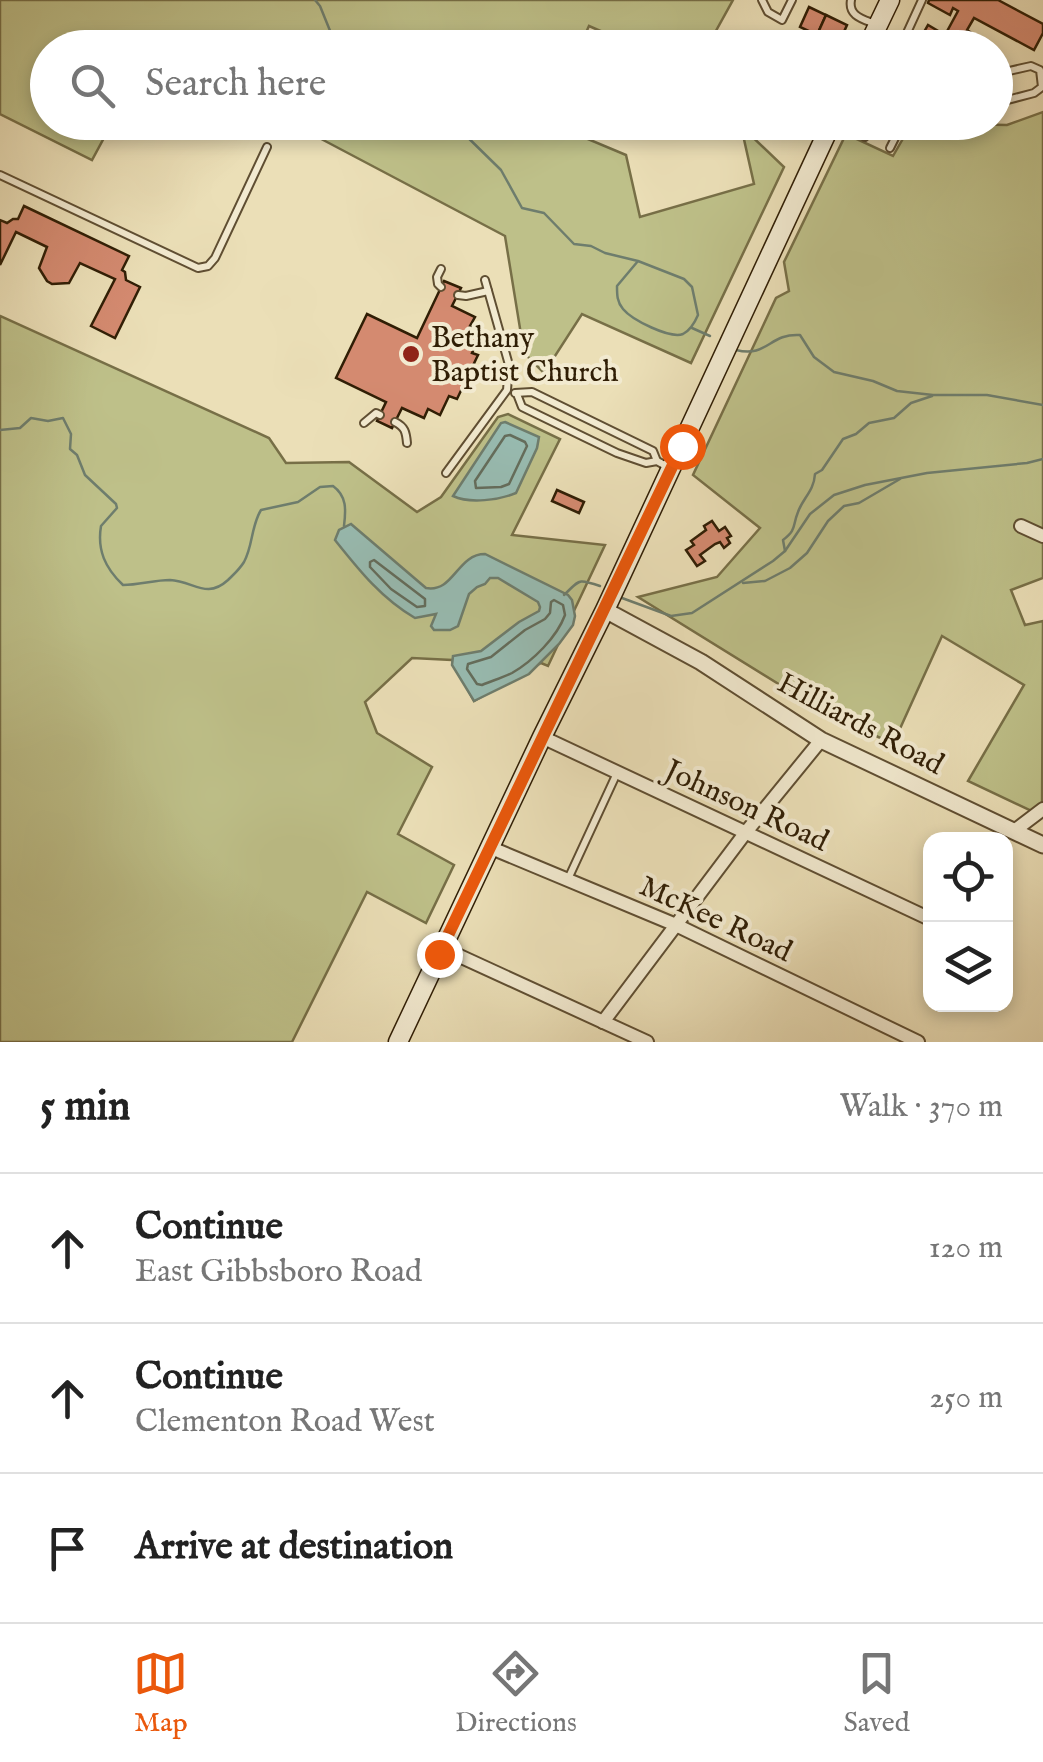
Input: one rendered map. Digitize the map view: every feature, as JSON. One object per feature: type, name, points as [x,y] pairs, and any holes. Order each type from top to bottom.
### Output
[{"type":"main road","points":[[876,30],[887,1]]},
{"type":"main road","points":[[398,1042],[542,736],[606,610],[664,465],[824,140]]},
{"type":"street","points":[[1022,526],[1043,536]]},
{"type":"street","name":"Hilliards Road","points":[[606,610],[701,662],[821,740],[1043,845]]},
{"type":"street","name":"Johnson Road","points":[[542,736],[923,916]]},
{"type":"street","points":[[604,1022],[746,832],[821,740]]},
{"type":"street","points":[[1014,831],[1043,809]]},
{"type":"street","name":"McKee Road","points":[[490,847],[676,925],[918,1042]]},
{"type":"street","points":[[442,948],[647,1042]]},
{"type":"lane","points":[[762,0],[768,12],[782,20],[792,0]]},
{"type":"lane","points":[[908,30],[922,0]]},
{"type":"lane","points":[[848,1],[853,13],[878,26]]},
{"type":"lane","points":[[1013,70],[1030,66],[1040,70],[1042,86],[1034,93],[1013,98]]},
{"type":"lane","points":[[890,148],[894,140]]},
{"type":"lane","points":[[0,175],[198,268],[208,266],[215,258],[267,147]]},
{"type":"lane","points":[[441,269],[436,277],[441,287]]},
{"type":"lane","points":[[446,474],[507,390],[510,365],[485,280]]},
{"type":"lane","points":[[458,295],[488,292]]},
{"type":"lane","points":[[507,390],[517,394],[532,392],[626,436],[653,450],[664,465]]},
{"type":"lane","points":[[517,394],[522,406],[572,432],[646,464],[664,465]]},
{"type":"lane","points":[[364,422],[376,413],[380,415]]},
{"type":"lane","points":[[572,432],[581,415]]},
{"type":"lane","points":[[395,422],[403,426],[406,443]]},
{"type":"lane","points":[[618,452],[626,436]]},
{"type":"lane","points":[[568,879],[618,772]]},
{"type":"green space","points":[[0,0],[733,0],[716,30],[598,30],[589,26],[587,30],[30,30],[30,129],[0,114]]},
{"type":"green space","points":[[1043,112],[1043,578],[1011,590],[1025,625],[1043,621],[1042,816],[968,781],[1024,685],[942,636],[893,744],[819,709],[638,597],[717,577],[760,528],[693,475],[776,298],[789,291],[784,262],[843,140],[859,140],[893,156],[902,140],[1013,140],[1013,123]]},
{"type":"green space","points":[[52,140],[103,140],[92,160]]},
{"type":"green space","points":[[323,140],[590,140],[626,155],[640,217],[754,184],[744,140],[756,140],[784,167],[691,363],[582,314],[544,373],[524,353],[505,236]]},
{"type":"green space","points":[[0,316],[269,438],[286,463],[349,462],[417,512],[441,497],[498,417],[508,414],[560,439],[512,535],[605,545],[548,666],[541,663],[474,701],[452,660],[412,658],[365,702],[377,733],[432,767],[398,834],[454,865],[426,923],[367,892],[292,1042],[0,1042]]},
{"type":"water","points":[[501,423],[539,437],[516,493],[484,500],[453,496]]},
{"type":"water","points":[[351,524],[426,588],[443,585],[468,560],[485,554],[568,595],[575,616],[573,625],[529,674],[474,701],[452,665],[453,656],[481,651],[539,611],[538,602],[498,578],[490,578],[469,594],[458,626],[434,630],[431,626],[436,614],[415,618],[392,602],[335,540],[339,530]]},
{"type":"building","points":[[998,0],[1043,24],[1043,33],[1034,50],[1013,39],[1013,30],[996,30],[974,18],[967,30],[948,30],[958,11],[953,8],[950,15],[928,3]]},
{"type":"building","points":[[809,7],[826,15],[819,30],[800,27]]},
{"type":"building","points":[[826,15],[847,25],[845,30],[819,30]]},
{"type":"building","points":[[24,206],[129,256],[122,270],[126,280],[140,287],[115,338],[91,326],[115,279],[80,263],[69,283],[52,284],[39,268],[47,247],[16,232],[0,265],[0,220],[7,223],[18,219]]},
{"type":"building","name":"Bethany Baptist Church","points":[[444,281],[461,288],[452,306],[475,317],[470,326],[482,331],[472,353],[478,355],[457,399],[449,396],[440,415],[428,409],[424,418],[402,408],[392,428],[377,421],[386,402],[336,378],[367,314],[417,338]]},
{"type":"building","points":[[557,490],[584,502],[579,513],[552,501]]},
{"type":"building","points":[[712,521],[719,531],[725,527],[731,536],[727,538],[730,543],[724,548],[720,542],[715,544],[700,555],[705,561],[697,566],[686,550]]},
{"type":"waterway","points":[[315,0],[330,30]]},
{"type":"waterway","points":[[470,140],[501,170],[522,208],[544,213],[574,244],[638,261]]},
{"type":"waterway","points":[[638,261],[684,279],[692,287],[698,315],[683,334],[661,331],[634,318],[621,306],[617,286],[638,261]]},
{"type":"waterway","points":[[692,328],[710,336]]},
{"type":"waterway","points":[[736,350],[755,351],[781,338],[800,335],[814,357],[834,372],[897,391],[987,395],[1043,405]]},
{"type":"waterway","points":[[785,551],[783,540],[792,530],[815,474],[843,439],[869,423],[894,418],[911,403],[932,396]]},
{"type":"waterway","points":[[0,430],[20,428],[31,418],[63,418],[71,434],[70,449],[77,455],[85,475],[116,504],[117,508],[101,526],[100,543],[107,565],[123,585],[170,580],[206,589],[220,586],[244,562],[261,510],[298,502],[320,487],[333,486],[341,494],[344,526]]},
{"type":"waterway","points":[[622,598],[671,616],[692,613],[773,561],[785,551],[810,514],[834,495],[927,473],[1043,459]]},
{"type":"waterway","points":[[743,583],[765,581],[790,568],[844,506],[859,503],[900,479]]},
{"type":"waterway","points":[[564,595],[579,582],[600,586]]},
{"type":"place","name":"Bethany Baptist Church","points":[[411,354]]},
{"type":"route","points":[[439,954],[682,446]]}]
